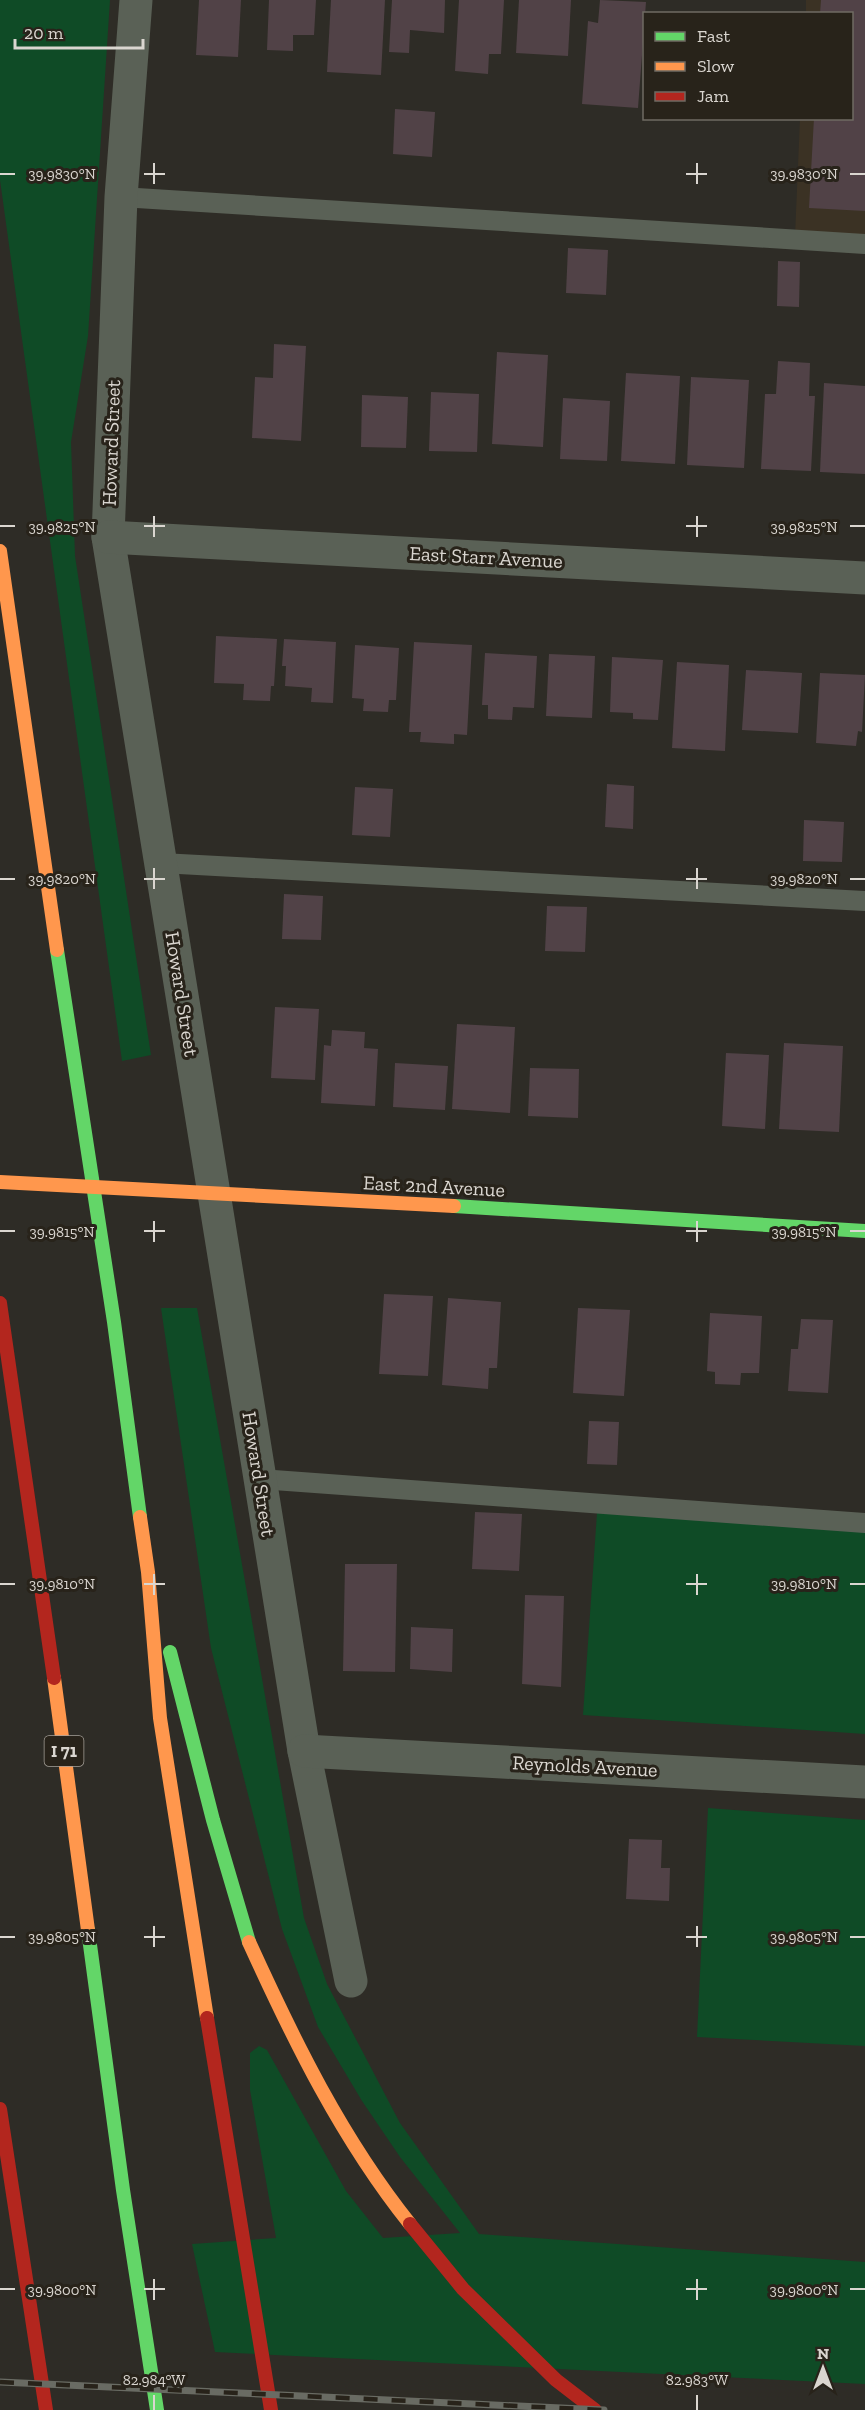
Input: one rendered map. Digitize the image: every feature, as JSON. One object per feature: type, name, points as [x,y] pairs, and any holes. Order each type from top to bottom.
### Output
[{"type":"main road","points":[[0,551],[71,1051],[114,1322],[148,1572],[160,1718],[179,1850],[272,2410]]},
{"type":"main road","name":"East 2nd Avenue","points":[[0,1182],[214,1192],[865,1231]]},
{"type":"main road","name":"I 71","points":[[1,1308],[123,2190],[158,2410]]},
{"type":"main road","points":[[148,1572],[213,1820],[247,1937],[290,2031],[349,2139],[400,2211],[463,2289],[556,2380],[595,2410]]},
{"type":"main road","points":[[0,2109],[46,2410]]},
{"type":"street","name":"Howard Street","points":[[136,0],[121,197],[108,537],[304,1750],[351,1981]]},
{"type":"street","name":"East Starr Avenue","points":[[108,537],[865,578]]},
{"type":"street","name":"Reynolds Avenue","points":[[304,1750],[865,1782]]},
{"type":"lane","points":[[121,197],[865,244]]},
{"type":"lane","points":[[161,863],[865,901]]},
{"type":"lane","points":[[260,1479],[865,1523]]},
{"type":"shaded area","points":[[806,0],[865,0],[865,241],[795,236],[800,120],[853,120],[853,12],[806,12]]},
{"type":"green space","points":[[0,0],[110,0],[88,336],[71,442],[75,556],[151,1055],[122,1061],[0,180]]},
{"type":"green space","points":[[161,1308],[197,1308],[304,1918],[327,1984],[400,2123],[479,2234],[865,2262],[865,2384],[215,2352],[192,2244],[276,2238],[250,2090],[250,2053],[259,2046],[267,2050],[346,2191],[383,2238],[460,2233],[400,2157],[362,2101],[318,2027],[282,1929],[211,1648]]},
{"type":"green space","points":[[597,1513],[865,1531],[865,1734],[583,1715]]},
{"type":"green space","points":[[708,1808],[865,1820],[865,2046],[697,2037]]},
{"type":"building","points":[[199,0],[241,0],[238,57],[196,55]]},
{"type":"building","points":[[269,0],[316,0],[314,35],[293,35],[293,51],[267,50]]},
{"type":"building","points":[[331,0],[385,0],[381,75],[327,72]]},
{"type":"building","points":[[392,0],[445,0],[444,33],[410,30],[409,53],[389,52]]},
{"type":"building","points":[[459,0],[504,0],[501,54],[489,54],[488,74],[455,71]]},
{"type":"building","points":[[519,0],[571,0],[568,56],[516,53]]},
{"type":"building","points":[[600,0],[646,2],[645,12],[643,12],[638,108],[582,104],[588,21],[598,23]]},
{"type":"building","points":[[821,0],[865,0],[865,211],[809,208],[814,120],[853,120],[853,12],[820,12]]},
{"type":"building","points":[[395,109],[435,112],[432,157],[393,154]]},
{"type":"building","points":[[568,248],[608,250],[606,295],[566,293]]},
{"type":"building","points":[[778,261],[800,262],[799,307],[777,306]]},
{"type":"building","points":[[274,344],[306,346],[301,441],[252,438],[255,377],[273,378]]},
{"type":"building","points":[[497,352],[548,355],[543,447],[492,444]]},
{"type":"building","points":[[778,361],[810,363],[809,396],[815,396],[811,471],[761,469],[765,394],[776,394]]},
{"type":"building","points":[[626,373],[680,376],[675,464],[621,461]]},
{"type":"building","points":[[691,377],[749,380],[744,468],[687,465]]},
{"type":"building","points":[[824,383],[865,386],[865,474],[820,472]]},
{"type":"building","points":[[431,392],[479,394],[477,452],[429,451]]},
{"type":"building","points":[[362,395],[408,397],[406,448],[361,447]]},
{"type":"building","points":[[563,398],[610,401],[607,461],[560,459]]},
{"type":"building","points":[[216,636],[277,639],[274,686],[271,686],[270,701],[243,700],[244,684],[214,683]]},
{"type":"building","points":[[284,639],[336,642],[333,703],[311,702],[312,688],[285,686],[286,666],[282,666]]},
{"type":"building","points":[[414,642],[472,645],[467,735],[454,734],[454,744],[420,742],[421,732],[409,732]]},
{"type":"building","points":[[355,645],[399,648],[396,700],[389,700],[388,712],[363,711],[364,699],[352,698]]},
{"type":"building","points":[[485,653],[537,656],[534,708],[513,707],[512,720],[488,719],[488,705],[482,705]]},
{"type":"building","points":[[549,654],[595,656],[592,718],[546,716]]},
{"type":"building","points":[[612,657],[663,660],[658,720],[633,719],[633,713],[610,712]]},
{"type":"building","points":[[677,662],[729,665],[725,751],[672,748]]},
{"type":"building","points":[[746,670],[802,673],[798,733],[742,730]]},
{"type":"building","points":[[820,673],[865,675],[862,732],[858,731],[856,746],[816,743]]},
{"type":"building","points":[[607,784],[634,786],[633,829],[605,827]]},
{"type":"building","points":[[355,787],[393,789],[390,837],[352,835]]},
{"type":"building","points":[[804,820],[844,822],[842,862],[803,861]]},
{"type":"building","points":[[284,894],[323,896],[321,940],[282,939]]},
{"type":"building","points":[[547,906],[587,907],[585,952],[545,951]]},
{"type":"building","points":[[275,1007],[319,1009],[315,1080],[271,1078]]},
{"type":"building","points":[[457,1024],[515,1027],[510,1113],[452,1109]]},
{"type":"building","points":[[332,1030],[365,1032],[364,1048],[378,1049],[375,1106],[321,1103],[324,1045],[331,1046]]},
{"type":"building","points":[[784,1043],[843,1046],[839,1132],[779,1129]]},
{"type":"building","points":[[726,1053],[769,1055],[765,1129],[722,1126]]},
{"type":"building","points":[[395,1063],[448,1066],[445,1110],[393,1107]]},
{"type":"building","points":[[530,1068],[579,1069],[578,1118],[528,1116]]},
{"type":"building","points":[[384,1294],[433,1296],[428,1376],[379,1374]]},
{"type":"building","points":[[448,1298],[501,1302],[497,1368],[489,1368],[488,1389],[442,1385]]},
{"type":"building","points":[[578,1308],[630,1310],[624,1396],[573,1393]]},
{"type":"building","points":[[710,1313],[762,1316],[759,1373],[741,1373],[740,1385],[715,1384],[715,1372],[707,1371]]},
{"type":"building","points":[[801,1319],[833,1320],[828,1393],[788,1391],[791,1349],[798,1349]]},
{"type":"building","points":[[589,1421],[619,1422],[617,1465],[587,1464]]},
{"type":"building","points":[[475,1512],[522,1514],[519,1571],[472,1569]]},
{"type":"building","points":[[345,1564],[397,1564],[395,1672],[343,1671]]},
{"type":"building","points":[[525,1595],[564,1596],[561,1687],[522,1684]]},
{"type":"building","points":[[411,1627],[453,1629],[452,1672],[410,1669]]},
{"type":"building","points":[[629,1839],[662,1840],[661,1868],[670,1868],[669,1901],[626,1899]]},
{"type":"railway","points":[[0,2382],[604,2410]]},
{"type":"traffic: fast","points":[[57,950],[114,1322],[140,1517]]},
{"type":"traffic: fast","points":[[454,1206],[865,1231]]},
{"type":"traffic: fast","points":[[170,1652],[213,1820],[249,1942]]},
{"type":"traffic: fast","points":[[88,1930],[123,2190],[157,2410]]},
{"type":"traffic: slow","points":[[0,551],[57,950]]},
{"type":"traffic: slow","points":[[0,1182],[454,1206]]},
{"type":"traffic: slow","points":[[140,1517],[148,1572],[160,1718],[207,2018]]},
{"type":"traffic: slow","points":[[54,1678],[88,1930]]},
{"type":"traffic: slow","points":[[249,1942],[302,2052],[341,2124],[385,2192],[410,2224]]},
{"type":"traffic: jam","points":[[0,1303],[54,1678]]},
{"type":"traffic: jam","points":[[207,2018],[271,2410]]},
{"type":"traffic: jam","points":[[0,2109],[46,2410]]},
{"type":"traffic: jam","points":[[410,2224],[463,2289],[556,2380],[595,2410]]}]
